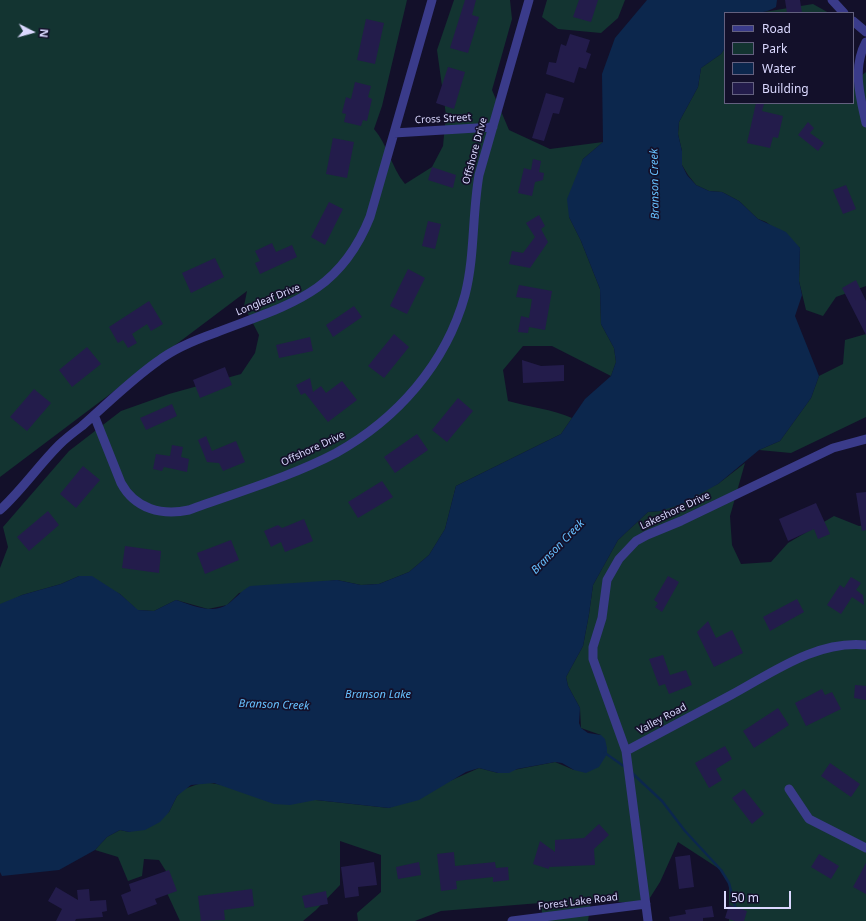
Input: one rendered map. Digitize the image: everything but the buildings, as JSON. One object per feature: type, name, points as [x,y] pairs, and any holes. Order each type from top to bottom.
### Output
[{"type":"street","name":"Longleaf Drive","points":[[0,510],[19,493],[58,445],[129,383],[174,350],[190,342],[296,302],[317,290],[331,278],[355,250],[364,234],[370,217],[432,0]]},
{"type":"street","name":"Offshore Drive","points":[[94,415],[121,483],[128,494],[147,508],[171,513],[189,510],[314,463],[341,450],[377,426],[395,410],[420,383],[444,348],[464,296],[473,254],[476,194],[479,175],[529,0]]},
{"type":"street","points":[[832,0],[843,12]]},
{"type":"street","points":[[854,22],[866,32]]},
{"type":"street","points":[[866,42],[861,51],[858,75],[866,123]]},
{"type":"street","name":"Cross Street","points":[[394,133],[492,127]]},
{"type":"street","name":"Lakeshore Drive","points":[[626,751],[595,667],[592,653],[602,618],[607,580],[619,559],[636,541],[647,535],[681,521],[832,448],[866,439]]},
{"type":"street","name":"Valley Road","points":[[626,751],[798,659],[826,649],[866,645]]},
{"type":"street","points":[[626,751],[648,921]]},
{"type":"street","points":[[789,789],[809,819],[866,848]]},
{"type":"street","name":"Forest Lake Road","points":[[512,921],[646,904]]},
{"type":"green space","points":[[0,0],[407,0],[382,106],[374,129],[383,142],[396,170],[405,184],[432,167],[443,146],[446,115],[437,50],[454,0],[510,0],[512,19],[492,90],[509,130],[550,149],[603,142],[583,159],[569,217],[581,241],[600,289],[601,324],[614,348],[616,362],[611,376],[552,346],[523,346],[503,370],[508,401],[548,410],[572,418],[561,434],[456,486],[445,529],[429,555],[409,572],[379,584],[361,585],[337,580],[239,593],[227,605],[208,609],[176,600],[154,611],[137,610],[120,594],[79,576],[61,584],[22,595],[0,606],[0,568],[8,547],[3,527],[69,451],[121,411],[169,394],[241,374],[255,353],[259,335],[244,306],[247,291],[0,477]]},
{"type":"green space","points":[[547,0],[625,0],[618,18],[601,33],[558,29],[542,17]]},
{"type":"green space","points":[[813,4],[827,12],[764,12]]},
{"type":"green space","points":[[724,50],[724,104],[854,104],[854,81],[866,72],[866,286],[836,297],[823,316],[806,310],[799,281],[800,248],[766,222],[758,219],[739,201],[722,192],[709,191],[696,185],[682,165],[682,151],[678,134],[679,122],[698,87],[701,68],[721,54]]},
{"type":"green space","points":[[866,334],[866,417],[791,453],[759,450],[780,441],[811,398],[819,376],[843,364],[845,340]]},
{"type":"green space","points":[[745,463],[730,516],[732,545],[741,564],[771,562],[788,543],[834,516],[859,526],[866,525],[866,921],[729,921],[729,883],[721,870],[678,842],[660,882],[646,904],[591,900],[588,921],[544,921],[540,903],[441,911],[415,921],[358,921],[357,913],[381,892],[381,855],[340,841],[340,885],[303,921],[180,921],[167,893],[169,876],[159,860],[144,859],[142,876],[128,881],[118,857],[95,850],[107,837],[120,830],[129,832],[169,812],[177,796],[184,789],[204,782],[316,800],[389,808],[479,768],[498,773],[555,762],[574,770],[601,735],[581,728],[580,708],[568,686],[566,677],[583,646],[593,585],[618,540],[648,512],[660,511],[718,484]]},
{"type":"water","name":"Branson Lake","points":[[647,0],[777,0],[776,7],[764,12],[724,12],[724,50],[721,54],[701,68],[698,87],[679,122],[678,134],[682,151],[682,165],[687,175],[696,185],[709,191],[722,192],[739,201],[758,219],[786,232],[800,248],[799,281],[802,295],[795,316],[819,376],[811,398],[780,441],[759,450],[718,484],[682,504],[660,511],[648,512],[618,540],[593,585],[583,646],[566,677],[568,686],[580,708],[579,723],[581,728],[588,733],[601,735],[605,739],[607,754],[599,767],[586,773],[574,770],[562,763],[555,762],[517,769],[509,773],[498,773],[479,768],[466,772],[419,800],[389,808],[316,800],[290,805],[274,804],[214,783],[191,785],[177,796],[169,812],[160,822],[145,830],[129,832],[120,830],[107,837],[95,850],[59,870],[2,876],[0,872],[0,604],[22,595],[61,584],[79,576],[92,576],[120,594],[138,610],[154,611],[176,600],[202,608],[216,609],[228,604],[250,586],[337,580],[361,585],[379,584],[409,572],[429,555],[445,529],[456,486],[561,434],[585,399],[611,376],[616,362],[614,348],[601,324],[600,289],[581,241],[569,217],[567,199],[583,159],[603,142],[602,74],[615,38]]},
{"type":"waterway","points":[[605,753],[625,767]]},
{"type":"waterway","points":[[632,773],[662,801],[685,831],[721,870],[729,883],[736,910]]},
{"type":"water label","name":"Branson Creek","points":[[655,184]]},
{"type":"water label","name":"Branson Creek","points":[[558,547]]},
{"type":"water label","name":"Branson Creek","points":[[274,705]]}]
